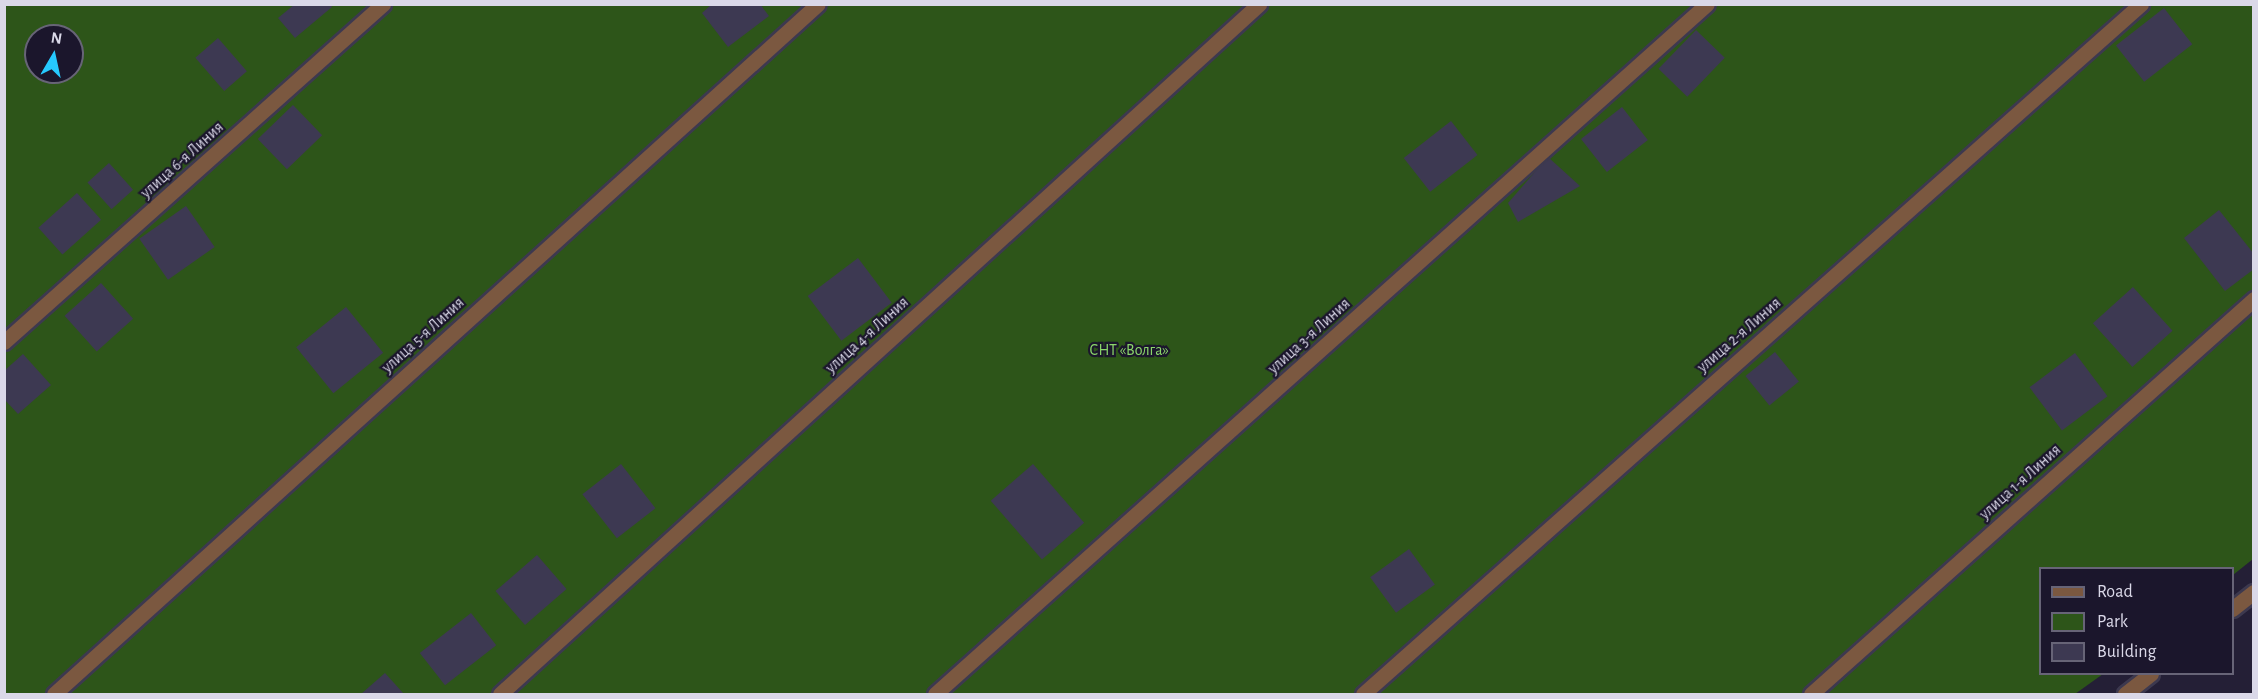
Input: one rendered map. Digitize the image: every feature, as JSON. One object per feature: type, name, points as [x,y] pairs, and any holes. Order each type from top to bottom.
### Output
[{"type":"street","name":"улица 6-я Линия","points":[[4,342],[383,4]]},
{"type":"street","name":"улица 5-я Линия","points":[[54,694],[818,4]]},
{"type":"street","name":"улица 4-я Линия","points":[[500,694],[1259,4]]},
{"type":"street","name":"улица 3-я Линия","points":[[934,694],[1707,4]]},
{"type":"street","name":"улица 2-я Линия","points":[[1363,694],[2141,4]]},
{"type":"street","name":"улица 1-я Линия","points":[[1812,694],[2253,299]]},
{"type":"street","points":[[2234,607],[2253,592]]},
{"type":"street","points":[[2125,694],[2150,675]]},
{"type":"green space","name":"СНТ «Волга»","points":[[4,5],[2253,5],[2253,559],[2234,574],[2234,567],[2039,567],[2039,675],[2102,675],[2075,694],[5,694]]},
{"type":"building","points":[[295,4],[330,4],[332,7],[295,38],[278,18]]},
{"type":"building","points":[[712,4],[760,4],[769,16],[728,47],[702,13]]},
{"type":"building","points":[[2164,8],[2192,44],[2144,82],[2116,46]]},
{"type":"building","points":[[1696,30],[1725,58],[1687,97],[1658,69]]},
{"type":"building","points":[[218,38],[247,71],[224,91],[195,58]]},
{"type":"building","points":[[293,105],[322,135],[287,169],[258,139]]},
{"type":"building","points":[[1622,107],[1648,140],[1607,172],[1581,139]]},
{"type":"building","points":[[1451,121],[1477,155],[1430,192],[1404,158]]},
{"type":"building","points":[[1548,157],[1580,186],[1518,222],[1508,203]]},
{"type":"building","points":[[109,163],[133,190],[112,209],[87,182]]},
{"type":"building","points":[[77,193],[101,220],[62,255],[38,228]]},
{"type":"building","points":[[186,206],[215,247],[168,280],[139,239]]},
{"type":"building","points":[[2219,210],[2254,254],[2254,269],[2225,291],[2184,238]]},
{"type":"building","points":[[858,258],[892,303],[841,341],[808,296]]},
{"type":"building","points":[[101,283],[133,319],[97,351],[65,316]]},
{"type":"building","points":[[2133,287],[2172,331],[2132,367],[2093,323]]},
{"type":"building","points":[[346,307],[383,353],[333,393],[296,347]]},
{"type":"building","points":[[1775,352],[1799,382],[1769,405],[1745,376]]},
{"type":"building","points":[[2075,353],[2107,396],[2062,430],[2029,387]]},
{"type":"building","points":[[23,354],[51,385],[18,414],[4,399],[4,371]]},
{"type":"building","points":[[621,464],[655,508],[617,538],[582,494]]},
{"type":"building","points":[[1033,464],[1084,523],[1042,560],[991,501]]},
{"type":"building","points":[[1409,549],[1435,585],[1396,613],[1370,577]]},
{"type":"building","points":[[537,555],[567,589],[525,625],[495,591]]},
{"type":"building","points":[[471,613],[496,645],[445,685],[420,653]]},
{"type":"building","points":[[385,673],[404,694],[361,694]]}]
